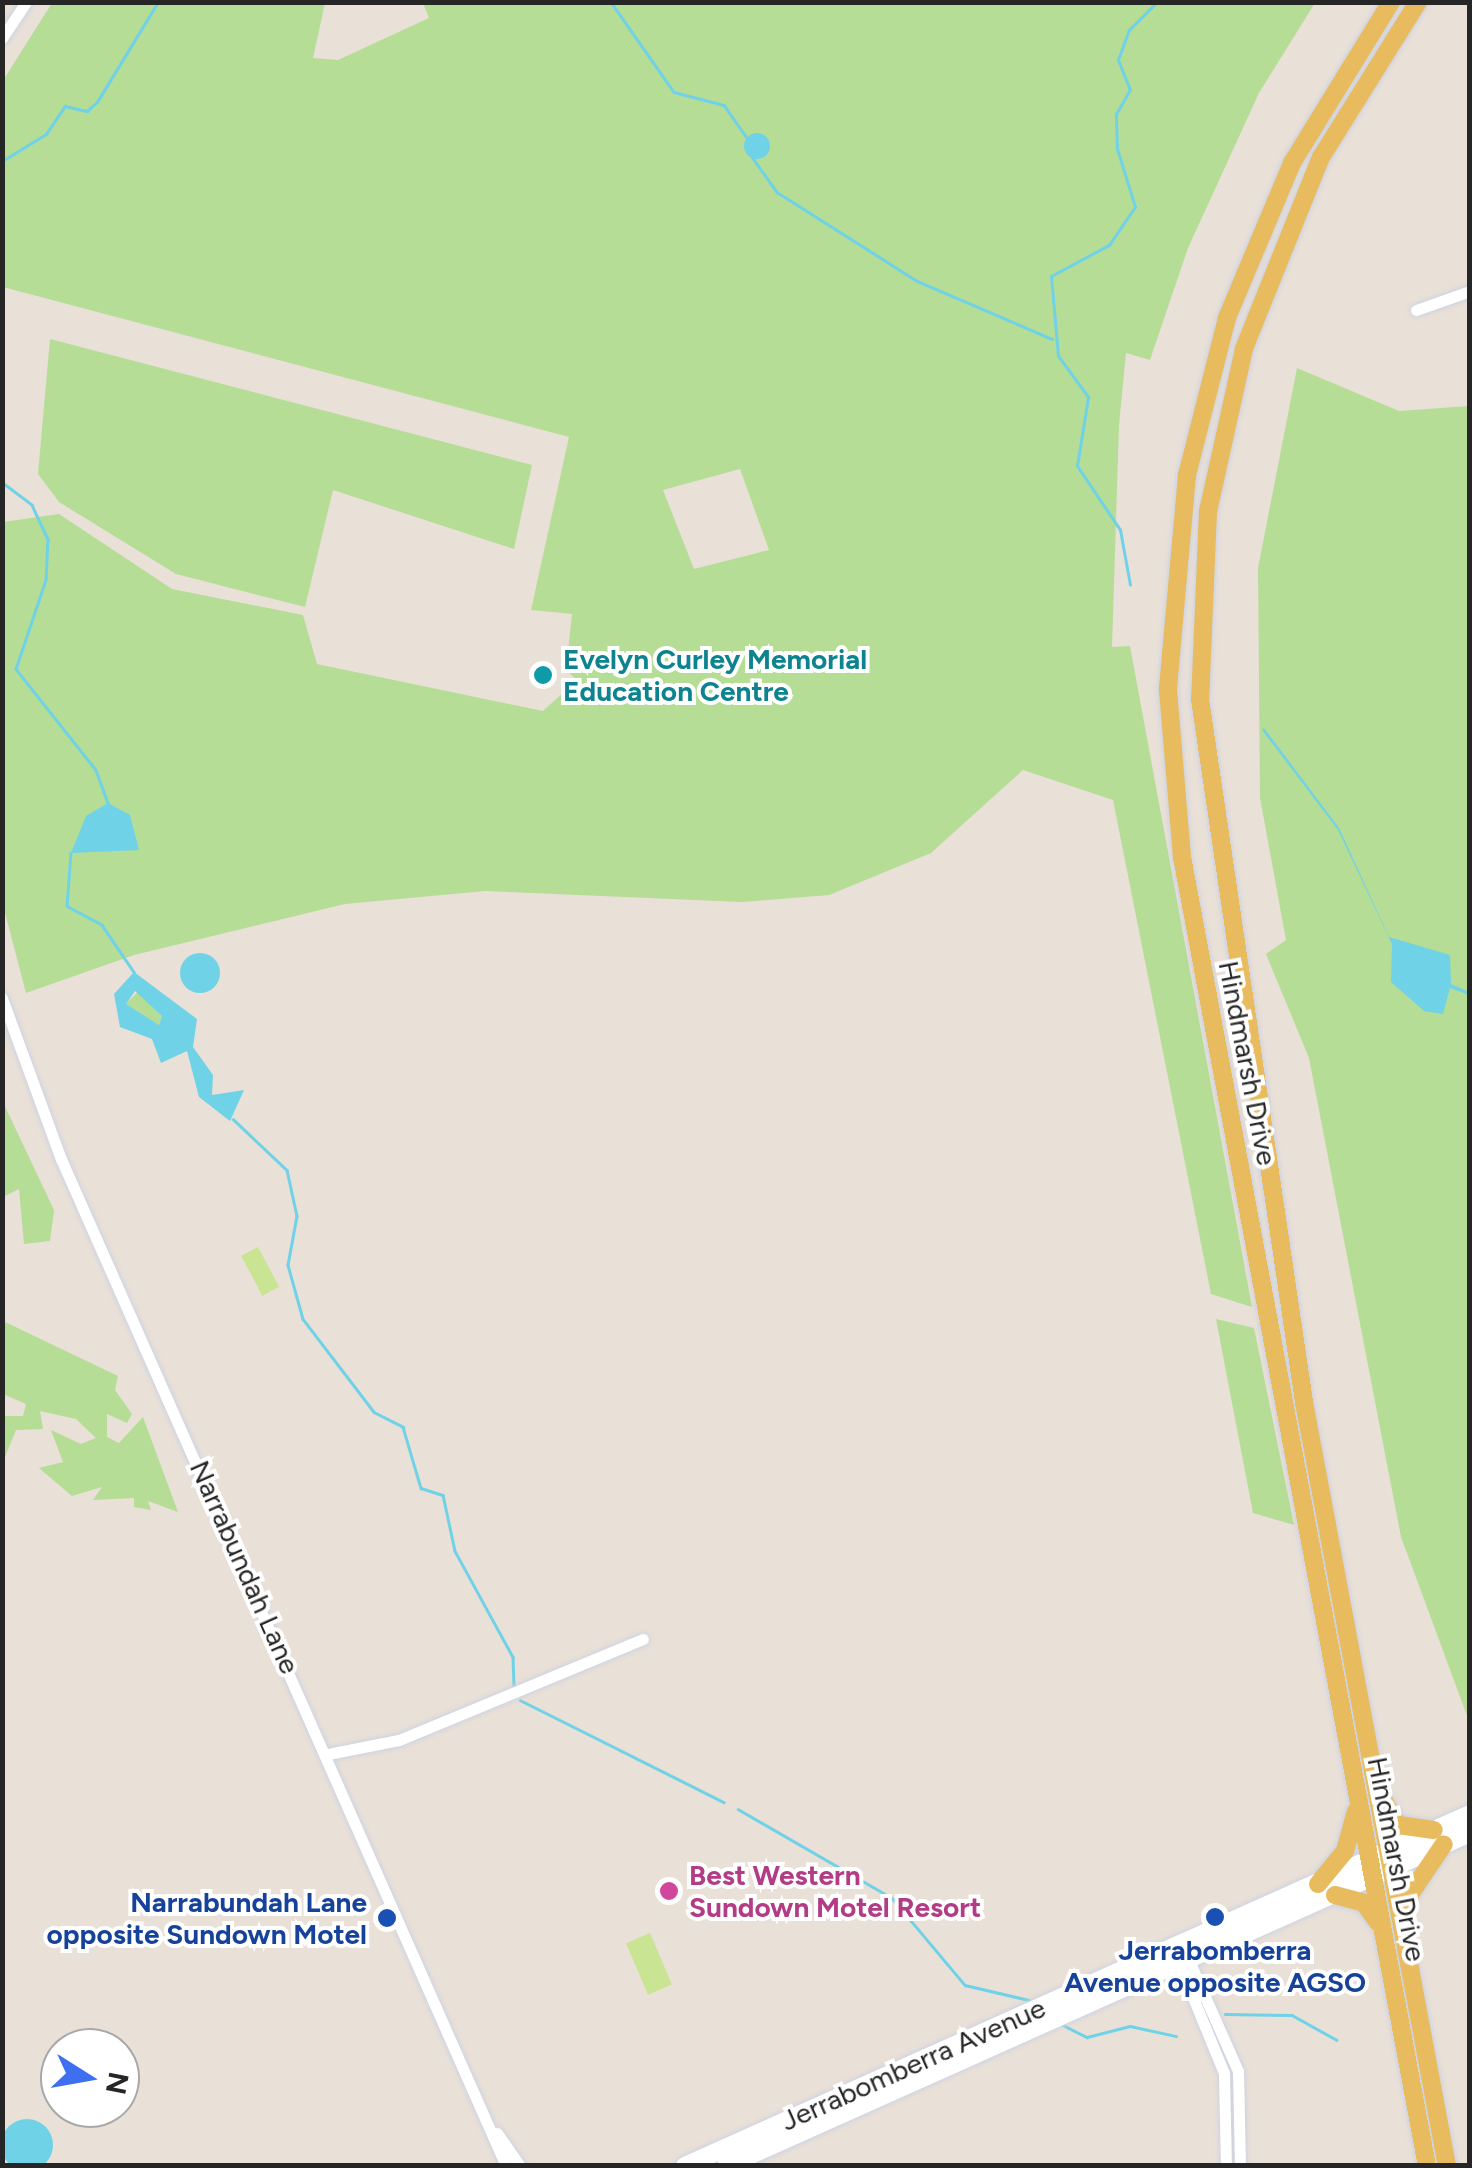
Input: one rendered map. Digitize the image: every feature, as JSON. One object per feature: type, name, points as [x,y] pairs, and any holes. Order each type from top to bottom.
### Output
[{"type":"main road","name":"Hindmarsh Drive","points":[[1390,2],[1310,128],[1239,284],[1200,410],[1174,569],[1177,820],[1427,2166]]},
{"type":"main road","name":"Hindmarsh Drive","points":[[1418,2],[1322,157],[1262,294],[1224,426],[1203,562],[1204,751],[1290,1318],[1448,2166]]},
{"type":"main road","points":[[1268,1323],[1290,1318]]},
{"type":"main road","points":[[1367,1743],[1391,1818],[1439,1837],[1399,1910]]},
{"type":"main road","points":[[1318,1884],[1345,1851],[1357,1793]]},
{"type":"main road","points":[[1335,1895],[1364,1903],[1382,1927]]},
{"type":"street","points":[[2,38],[26,2]]},
{"type":"street","points":[[1416,310],[1470,291]]},
{"type":"street","name":"Narrabundah Lane","points":[[2,998],[61,1159],[497,2132],[506,2166]]},
{"type":"street","points":[[328,1754],[399,1740],[643,1639]]},
{"type":"street","name":"Jerrabomberra Avenue","points":[[685,2166],[1153,1966],[1372,1879],[1390,1860],[1439,1837],[1470,1814]]},
{"type":"street","name":"Jerrabomberra Avenue","points":[[1439,1837],[1470,1833]]},
{"type":"street","name":"Jerrabomberra Avenue","points":[[1182,1957],[1369,1859],[1390,1860]]},
{"type":"street","points":[[1182,1957],[1224,2073],[1226,2166]]},
{"type":"street","points":[[1182,1957],[1238,2070],[1240,2166]]},
{"type":"street","name":"Jerrabomberra Avenue","points":[[726,2166],[1153,1966]]},
{"type":"street","name":"Narrabundah Lane","points":[[497,2132],[520,2166]]},
{"type":"green space","points":[[52,3],[325,3],[313,58],[338,60],[429,18],[423,3],[1315,3],[1259,93],[1188,248],[1150,360],[1126,353],[1119,425],[1112,647],[1130,646],[1252,1307],[1211,1294],[1113,800],[1023,770],[931,853],[829,895],[742,902],[485,891],[345,904],[134,955],[26,993],[2,901],[3,522],[59,514],[172,589],[303,615],[317,664],[543,711],[577,680],[566,670],[572,614],[531,610],[569,437],[3,287],[2,82]],"holes":[[[740,469],[769,550],[694,569],[663,490]]]},
{"type":"green space","points":[[50,339],[532,465],[514,549],[333,490],[305,607],[176,574],[59,502],[38,474]]},
{"type":"green space","points":[[1297,368],[1399,411],[1469,406],[1469,1721],[1401,1537],[1309,1058],[1266,954],[1286,940],[1260,798],[1258,568]]},
{"type":"green space","points":[[138,992],[162,1016],[159,1025],[125,1004]]},
{"type":"green space","points":[[2,1100],[54,1210],[50,1241],[24,1244],[19,1189],[3,1197]]},
{"type":"green space","points":[[258,1247],[279,1287],[262,1296],[241,1256]]},
{"type":"green space","points":[[1216,1319],[1254,1328],[1294,1525],[1253,1513]]},
{"type":"green space","points":[[5,1322],[118,1376],[115,1390],[132,1414],[127,1423],[107,1414],[107,1437],[119,1443],[143,1417],[178,1512],[148,1501],[151,1510],[134,1507],[134,1498],[93,1500],[102,1487],[72,1496],[39,1468],[63,1462],[51,1430],[81,1444],[96,1438],[76,1419],[40,1411],[43,1429],[16,1430],[3,1462],[3,1416],[23,1416],[26,1404],[3,1394]]},
{"type":"green space","points":[[650,1933],[672,1985],[648,1995],[626,1943]]},
{"type":"water","points":[[757,133],[766,137],[770,146],[766,155],[757,159],[748,155],[744,146],[748,137]]},
{"type":"water","points":[[1262,730],[1339,828],[1389,937],[1450,955],[1451,984],[1469,995],[1450,988],[1443,1014],[1424,1011],[1391,982],[1392,944],[1338,830]]},
{"type":"water","points":[[108,803],[130,815],[139,850],[71,853],[86,816]]},
{"type":"water","points":[[200,953],[214,959],[220,973],[214,987],[200,993],[186,987],[180,973],[186,959]]},
{"type":"water","points":[[134,972],[197,1019],[193,1047],[213,1075],[212,1095],[244,1090],[230,1121],[199,1097],[187,1051],[161,1063],[152,1039],[120,1027],[114,994]],"holes":[[[135,991],[162,1016],[159,1025],[126,1004]]]},
{"type":"water","points":[[17,2121],[37,2121],[51,2135],[51,2155],[37,2169],[17,2169],[3,2155],[3,2135]]},
{"type":"waterway","points":[[2,161],[46,134],[65,106],[87,111],[97,102],[158,2]]},
{"type":"waterway","points":[[611,2],[674,92],[724,105],[746,137]]},
{"type":"waterway","points":[[1130,585],[1120,530],[1077,466],[1088,397],[1058,356],[1051,276],[1109,245],[1135,207],[1117,149],[1116,114],[1130,90],[1118,60],[1129,30],[1157,2]]},
{"type":"waterway","points":[[750,154],[777,192],[917,281],[1052,339]]},
{"type":"waterway","points":[[2,247],[2,370]]},
{"type":"waterway","points":[[2,482],[32,505],[48,539],[46,580],[16,669],[96,770],[108,803]]},
{"type":"waterway","points":[[71,853],[67,906],[102,925],[134,972]]},
{"type":"waterway","points":[[233,1119],[287,1170],[297,1216],[288,1265],[303,1319],[374,1412],[403,1427],[421,1488],[443,1495],[455,1551],[513,1657],[514,1686]]},
{"type":"waterway","points":[[520,1700],[724,1802]]},
{"type":"waterway","points":[[738,1809],[892,1898],[965,1985],[1029,2000]]},
{"type":"waterway","points":[[1225,2014],[1292,2015],[1337,2040]]},
{"type":"waterway","points":[[1063,2025],[1087,2037],[1130,2026],[1176,2036]]},
{"type":"place","name":"Evelyn Curley Memorial Education Centre","points":[[543,675]]},
{"type":"place","name":"Best Western Sundown Motel Resort","points":[[669,1891]]},
{"type":"place","name":"Jerrabomberra Avenue opposite AGSO","points":[[1215,1917]]},
{"type":"place","name":"Narrabundah Lane opposite Sundown Motel","points":[[387,1918]]}]
